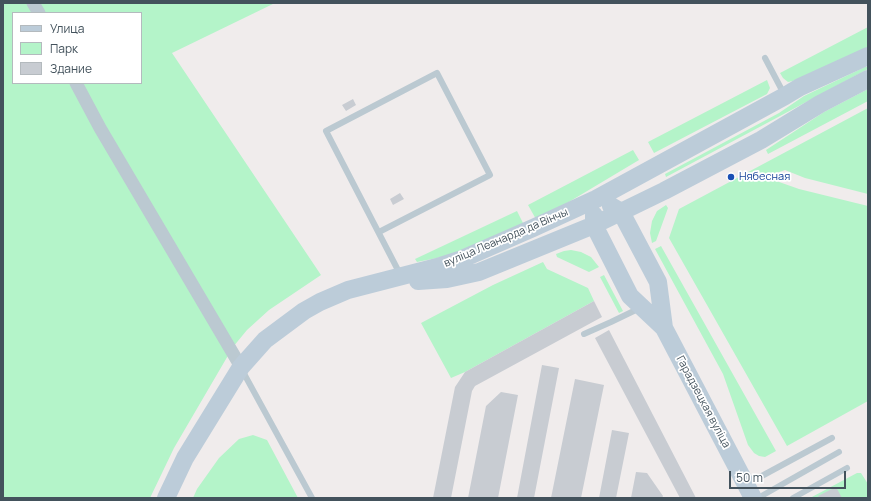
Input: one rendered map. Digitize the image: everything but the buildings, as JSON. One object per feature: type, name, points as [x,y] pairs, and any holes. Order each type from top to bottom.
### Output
[{"type":"main road","name":"вуліца Леанарда да Вінчы","points":[[403,279],[462,259],[596,199],[800,87],[868,56]]},
{"type":"main road","name":"вуліца Леанарда да Вінчы","points":[[166,498],[185,458],[241,367],[265,340],[304,311],[333,296],[367,285],[403,279],[447,278],[479,272],[594,226],[664,192],[754,143],[820,104],[868,79]]},
{"type":"main road","points":[[594,226],[596,199],[621,212]]},
{"type":"main road","name":"Гарадзецкая вуліца","points":[[621,212],[658,282],[664,328]]},
{"type":"main road","name":"Гарадзецкая вуліца","points":[[594,226],[630,296],[664,328],[752,494]]},
{"type":"street","points":[[33,3],[38,12]]},
{"type":"street","points":[[77,84],[100,128],[241,367]]},
{"type":"lane","points":[[765,58],[785,96]]},
{"type":"lane","points":[[379,232],[490,175],[438,73],[326,131],[403,279]]},
{"type":"lane","points":[[584,334],[641,307]]},
{"type":"lane","points":[[241,367],[312,498]]},
{"type":"lane","points":[[752,494],[832,438]]},
{"type":"lane","points":[[752,494],[839,452]]},
{"type":"lane","points":[[793,498],[847,468]]},
{"type":"green space","points":[[3,3],[275,3],[172,53],[321,275],[269,310],[247,330],[233,347],[174,448],[150,498],[3,498]]},
{"type":"green space","points":[[868,27],[868,47],[793,81],[788,82],[780,73]]},
{"type":"green space","points":[[865,67],[868,69],[666,177],[665,174],[779,113],[804,96]]},
{"type":"green space","points":[[767,80],[770,88],[767,94],[654,153],[648,142]]},
{"type":"green space","points":[[868,89],[868,101],[768,154],[766,150],[824,112]]},
{"type":"green space","points":[[868,108],[868,194],[805,178],[785,170],[765,177],[799,189],[868,206],[868,401],[787,446],[669,238],[679,209]]},
{"type":"green space","points":[[633,150],[639,160],[537,221],[528,205]]},
{"type":"green space","points":[[666,205],[668,208],[656,241],[652,243],[650,233],[652,221],[657,211]]},
{"type":"green space","points":[[517,211],[525,227],[447,256],[417,262],[415,259]]},
{"type":"green space","points":[[661,246],[776,451],[765,457],[754,453],[748,445],[723,374],[655,249]]},
{"type":"green space","points":[[571,250],[581,252],[591,257],[599,267],[589,272],[557,257],[556,254]]},
{"type":"green space","points":[[543,262],[547,269],[588,288],[594,301],[465,372],[451,378],[421,323],[493,285]]},
{"type":"green space","points":[[604,275],[623,311],[619,313],[600,277]]},
{"type":"green space","points":[[253,435],[267,440],[298,498],[193,498],[197,489],[219,458],[239,439]]},
{"type":"green space","points":[[857,473],[861,473],[868,484],[868,498],[810,498]]},
{"type":"place","name":"Нябесная","points":[[731,177]]}]
